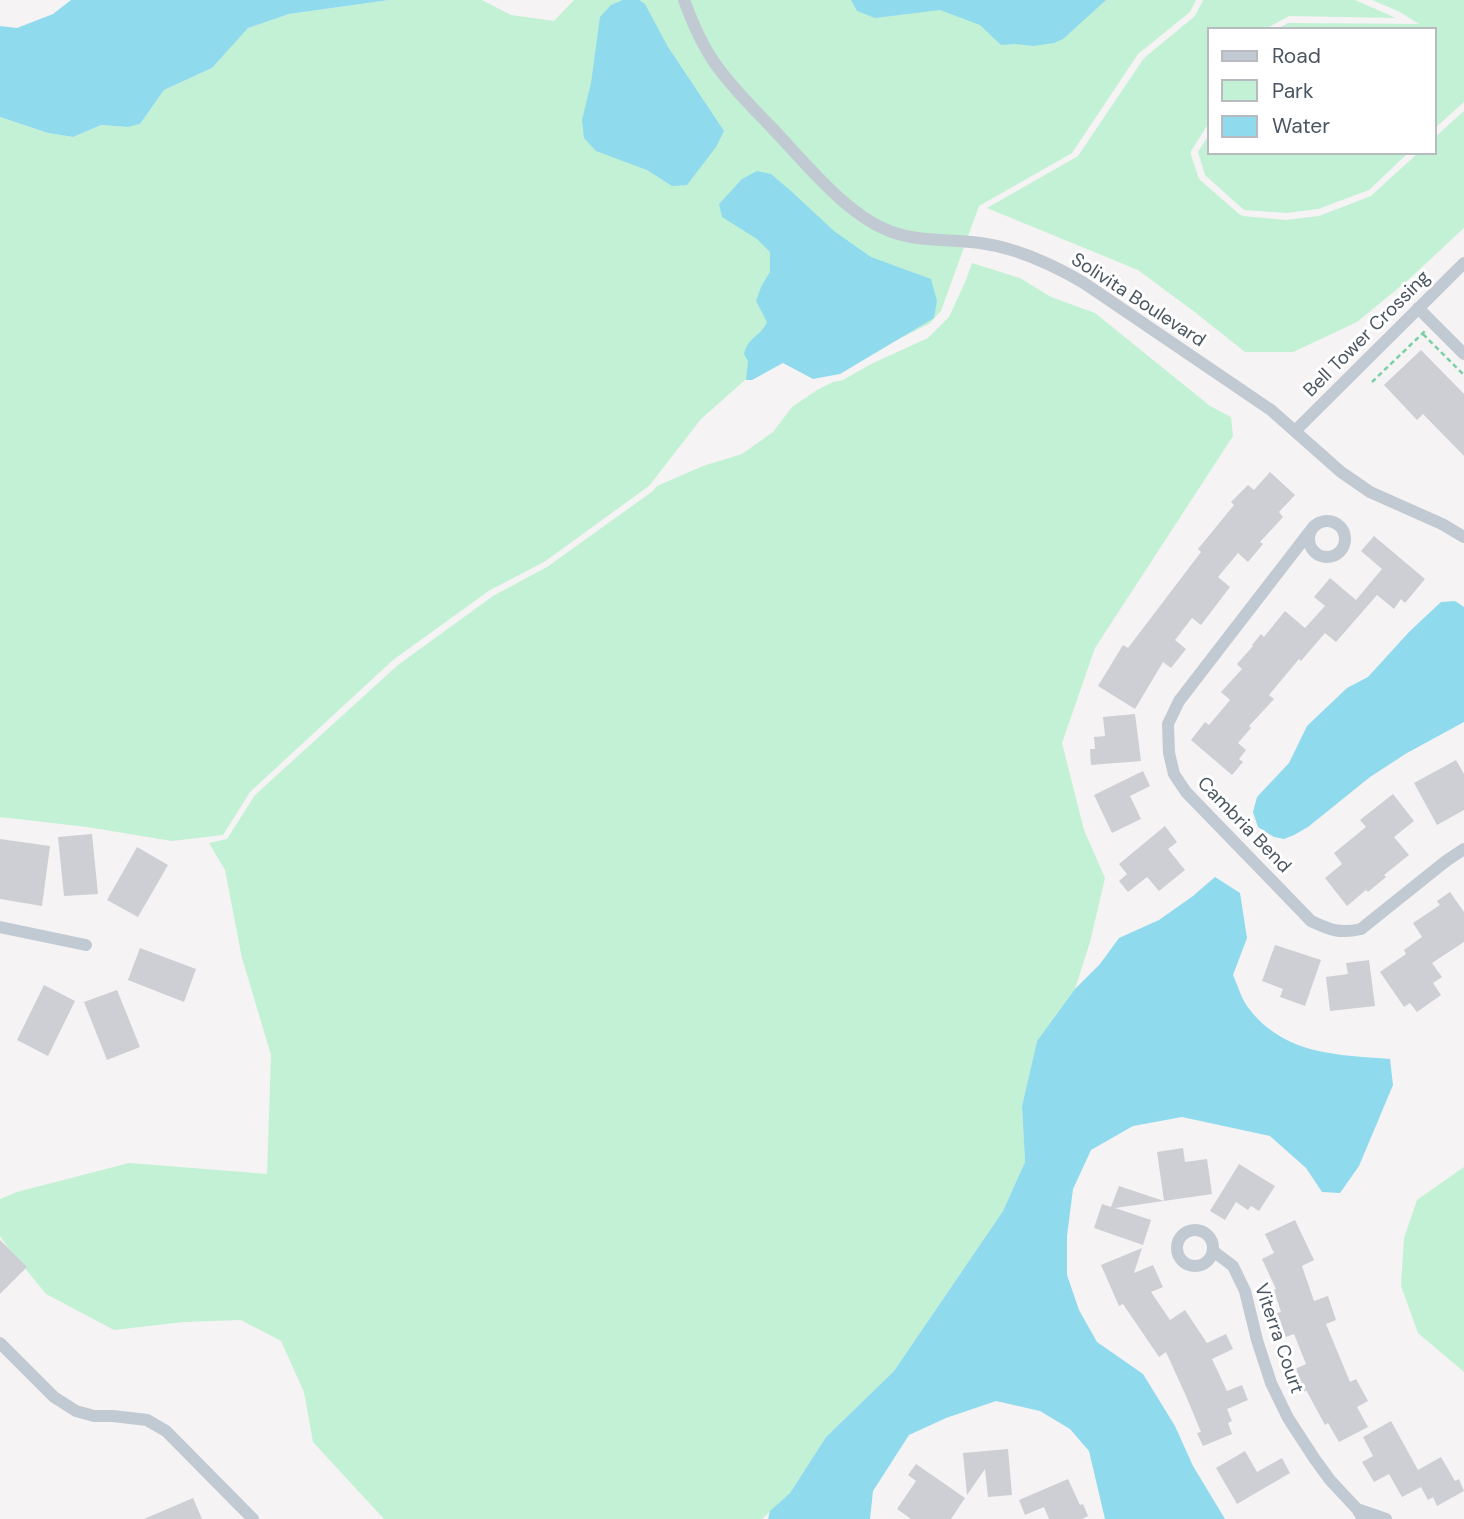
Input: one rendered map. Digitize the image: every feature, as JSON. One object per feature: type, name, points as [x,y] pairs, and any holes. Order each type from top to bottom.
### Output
[{"type":"street","name":"Solivita Boulevard","points":[[684,0],[695,28],[715,64],[816,174],[862,216],[895,233],[920,239],[984,243],[1036,258],[1060,270],[1084,283],[1271,410],[1341,472],[1370,492],[1442,524],[1464,537]]},
{"type":"street","name":"Bell Tower Crossing","points":[[1295,431],[1464,263]]},
{"type":"street","points":[[1418,308],[1464,354]]},
{"type":"street","name":"Cambria Bend","points":[[1314,526],[1179,701],[1168,724],[1169,753],[1174,774],[1186,792],[1311,921],[1331,931],[1361,929],[1464,849]]},
{"type":"street","points":[[0,927],[86,945]]},
{"type":"street","name":"Viterra Court","points":[[1213,1251],[1233,1266],[1245,1291],[1271,1383],[1288,1418],[1330,1480],[1360,1514],[1386,1519]]},
{"type":"street","points":[[0,1343],[54,1397],[76,1411],[94,1416],[147,1420],[166,1431],[253,1519]]},
{"type":"path","points":[[1372,382],[1423,334],[1431,322]]},
{"type":"path","points":[[1423,334],[1464,375]]},
{"type":"green space","points":[[389,0],[482,0],[511,15],[554,21],[574,0],[1196,0],[1190,12],[1138,54],[1072,153],[979,206],[941,311],[929,324],[847,364],[779,350],[701,419],[649,486],[544,562],[490,590],[393,660],[250,792],[223,835],[172,841],[87,827],[0,817],[0,117],[48,133],[73,137],[101,125],[128,127],[140,124],[164,90],[212,68],[247,28],[289,14]]},
{"type":"green space","points":[[1203,0],[1355,0],[1396,18],[1289,16],[1268,28],[1208,28],[1208,124],[1191,155],[1199,179],[1243,216],[1286,220],[1319,216],[1371,196],[1417,154],[1436,154],[1436,136],[1464,111],[1464,228],[1407,281],[1357,322],[1293,352],[1245,352],[1138,270],[987,208],[1078,156],[1144,58],[1195,16]]},
{"type":"green space","points":[[1372,0],[1464,0],[1464,102],[1436,127],[1436,28],[1279,28],[1288,23],[1419,24]]},
{"type":"green space","points":[[1208,136],[1208,154],[1407,154],[1369,190],[1318,209],[1287,213],[1244,210],[1205,175],[1198,152]]},
{"type":"green space","points":[[972,263],[1020,278],[1051,297],[1095,313],[1210,406],[1231,417],[1233,436],[1095,648],[1062,743],[1084,830],[1105,878],[1090,942],[1075,989],[1037,1041],[1022,1106],[1025,1162],[1003,1211],[894,1371],[826,1437],[790,1493],[762,1519],[384,1519],[313,1442],[304,1392],[281,1341],[241,1320],[184,1322],[114,1330],[46,1294],[0,1236],[0,1199],[17,1192],[129,1163],[267,1174],[271,1055],[242,958],[225,870],[209,843],[227,839],[255,795],[398,665],[493,596],[547,567],[657,486],[703,466],[742,454],[773,432],[792,407],[817,390],[928,338],[949,317]]},
{"type":"green space","points":[[1464,1167],[1464,1372],[1418,1333],[1401,1286],[1404,1238],[1417,1200]]},
{"type":"water","points":[[71,0],[389,0],[289,14],[248,28],[212,68],[164,90],[140,124],[128,127],[101,125],[73,137],[48,133],[0,117],[0,26],[17,28],[53,14]]},
{"type":"water","points":[[623,0],[639,0],[645,4],[668,47],[724,131],[716,147],[687,185],[672,186],[647,170],[596,151],[584,138],[582,120],[591,83],[600,17],[611,5]]},
{"type":"water","points":[[851,0],[1106,0],[1063,39],[1033,46],[1001,45],[980,25],[940,10],[875,18],[857,11]]},
{"type":"water","points":[[757,171],[771,174],[834,231],[871,257],[931,279],[937,301],[934,318],[840,374],[813,379],[783,363],[752,380],[746,380],[746,348],[767,322],[756,301],[770,272],[770,252],[757,239],[722,217],[719,204],[742,179]]},
{"type":"water","points":[[1455,601],[1464,607],[1464,722],[1370,777],[1308,827],[1294,835],[1284,839],[1274,837],[1258,827],[1253,812],[1257,797],[1289,763],[1307,726],[1347,688],[1368,677],[1441,602]]},
{"type":"water","points":[[1215,877],[1240,893],[1247,938],[1233,975],[1250,1010],[1264,1025],[1296,1044],[1332,1054],[1390,1059],[1393,1085],[1359,1166],[1340,1193],[1322,1192],[1306,1168],[1270,1136],[1182,1117],[1133,1126],[1091,1150],[1073,1189],[1067,1236],[1067,1275],[1079,1310],[1097,1342],[1143,1374],[1175,1426],[1193,1466],[1225,1519],[1105,1519],[1089,1451],[1070,1429],[1040,1411],[996,1401],[946,1418],[909,1435],[873,1491],[870,1519],[768,1519],[770,1511],[790,1493],[826,1437],[894,1371],[1003,1211],[1025,1162],[1022,1106],[1037,1041],[1075,989],[1100,964],[1119,938],[1159,920]]},
{"type":"building","points":[[1421,350],[1464,394],[1464,456],[1423,414],[1417,420],[1384,385]]},
{"type":"building","points":[[1270,472],[1295,495],[1279,512],[1283,517],[1260,542],[1263,544],[1248,562],[1238,553],[1218,577],[1230,587],[1201,625],[1192,618],[1175,640],[1186,649],[1171,668],[1163,662],[1135,709],[1098,686],[1123,645],[1128,648],[1201,552],[1198,549],[1234,505],[1231,502],[1248,485],[1254,490]]},
{"type":"building","points":[[1374,536],[1425,579],[1405,603],[1401,599],[1394,609],[1377,595],[1336,642],[1325,633],[1301,661],[1299,659],[1269,695],[1274,699],[1249,726],[1251,728],[1238,743],[1246,750],[1239,759],[1243,762],[1232,775],[1191,740],[1205,722],[1209,725],[1230,700],[1221,692],[1242,669],[1237,664],[1261,634],[1264,637],[1285,611],[1305,628],[1325,606],[1314,597],[1330,578],[1356,600],[1382,569],[1361,551]]},
{"type":"building","points":[[1135,714],[1141,761],[1091,765],[1090,749],[1095,749],[1094,737],[1105,736],[1103,717]]},
{"type":"building","points":[[1456,760],[1464,774],[1464,810],[1437,825],[1414,783]]},
{"type":"building","points":[[1143,771],[1150,786],[1130,796],[1141,819],[1112,833],[1094,795]]},
{"type":"building","points":[[1393,794],[1414,821],[1394,837],[1409,855],[1368,892],[1366,890],[1347,906],[1325,878],[1342,864],[1334,853],[1366,827],[1360,820]]},
{"type":"building","points":[[1165,826],[1177,842],[1168,849],[1185,870],[1159,891],[1147,877],[1128,892],[1119,881],[1127,874],[1119,864]]},
{"type":"building","points":[[92,834],[98,894],[64,896],[58,837]]},
{"type":"building","points":[[0,839],[50,846],[42,906],[0,899]]},
{"type":"building","points":[[137,847],[168,865],[138,917],[107,900]]},
{"type":"building","points":[[1450,892],[1464,912],[1464,942],[1432,963],[1442,977],[1433,983],[1441,995],[1417,1012],[1410,1003],[1404,1007],[1380,972],[1406,954],[1404,950],[1422,937],[1413,923],[1440,905],[1437,901]]},
{"type":"building","points":[[1275,945],[1321,960],[1305,1006],[1280,997],[1283,989],[1262,981]]},
{"type":"building","points":[[140,948],[196,969],[184,1002],[128,980]]},
{"type":"building","points":[[1369,960],[1375,1006],[1330,1011],[1326,977],[1348,974],[1346,963]]},
{"type":"building","points":[[44,985],[75,1001],[48,1056],[17,1040]]},
{"type":"building","points":[[117,990],[140,1047],[107,1060],[84,1002]]},
{"type":"building","points":[[1183,1148],[1185,1162],[1207,1159],[1212,1194],[1164,1201],[1157,1152]]},
{"type":"building","points":[[1239,1164],[1275,1186],[1259,1211],[1251,1206],[1248,1210],[1236,1202],[1225,1220],[1210,1211]]},
{"type":"building","points":[[1119,1186],[1164,1201],[1115,1208],[1151,1220],[1143,1245],[1094,1228],[1102,1204],[1111,1207]]},
{"type":"building","points":[[1295,1220],[1314,1260],[1302,1266],[1314,1301],[1328,1296],[1336,1320],[1326,1324],[1350,1382],[1356,1379],[1368,1401],[1357,1407],[1368,1427],[1339,1442],[1328,1423],[1325,1425],[1306,1390],[1304,1392],[1295,1369],[1306,1364],[1294,1334],[1286,1337],[1277,1313],[1281,1312],[1274,1290],[1276,1289],[1262,1259],[1274,1253],[1265,1234]]},
{"type":"building","points":[[0,1240],[27,1267],[0,1294]]},
{"type":"building","points":[[1142,1248],[1134,1273],[1153,1265],[1163,1287],[1151,1292],[1170,1320],[1185,1310],[1207,1343],[1226,1334],[1233,1349],[1212,1359],[1227,1391],[1242,1385],[1248,1400],[1227,1409],[1232,1421],[1228,1423],[1232,1434],[1203,1446],[1197,1433],[1201,1432],[1166,1352],[1159,1357],[1123,1304],[1119,1306],[1101,1265]]},
{"type":"building","points":[[1391,1421],[1418,1470],[1441,1457],[1455,1481],[1459,1479],[1464,1491],[1437,1506],[1433,1497],[1428,1500],[1421,1487],[1402,1497],[1389,1474],[1374,1482],[1362,1462],[1373,1456],[1363,1437]]},
{"type":"building","points":[[1008,1449],[1012,1495],[988,1497],[985,1469],[967,1495],[963,1453]]},
{"type":"building","points":[[1245,1451],[1257,1472],[1282,1458],[1290,1473],[1237,1504],[1216,1468]]},
{"type":"building","points":[[916,1464],[965,1498],[951,1519],[911,1519],[897,1509],[916,1481],[908,1475]]},
{"type":"building","points":[[1068,1479],[1088,1516],[1082,1519],[1049,1519],[1044,1507],[1025,1515],[1019,1500]]},
{"type":"building","points":[[193,1498],[202,1519],[144,1519]]}]
